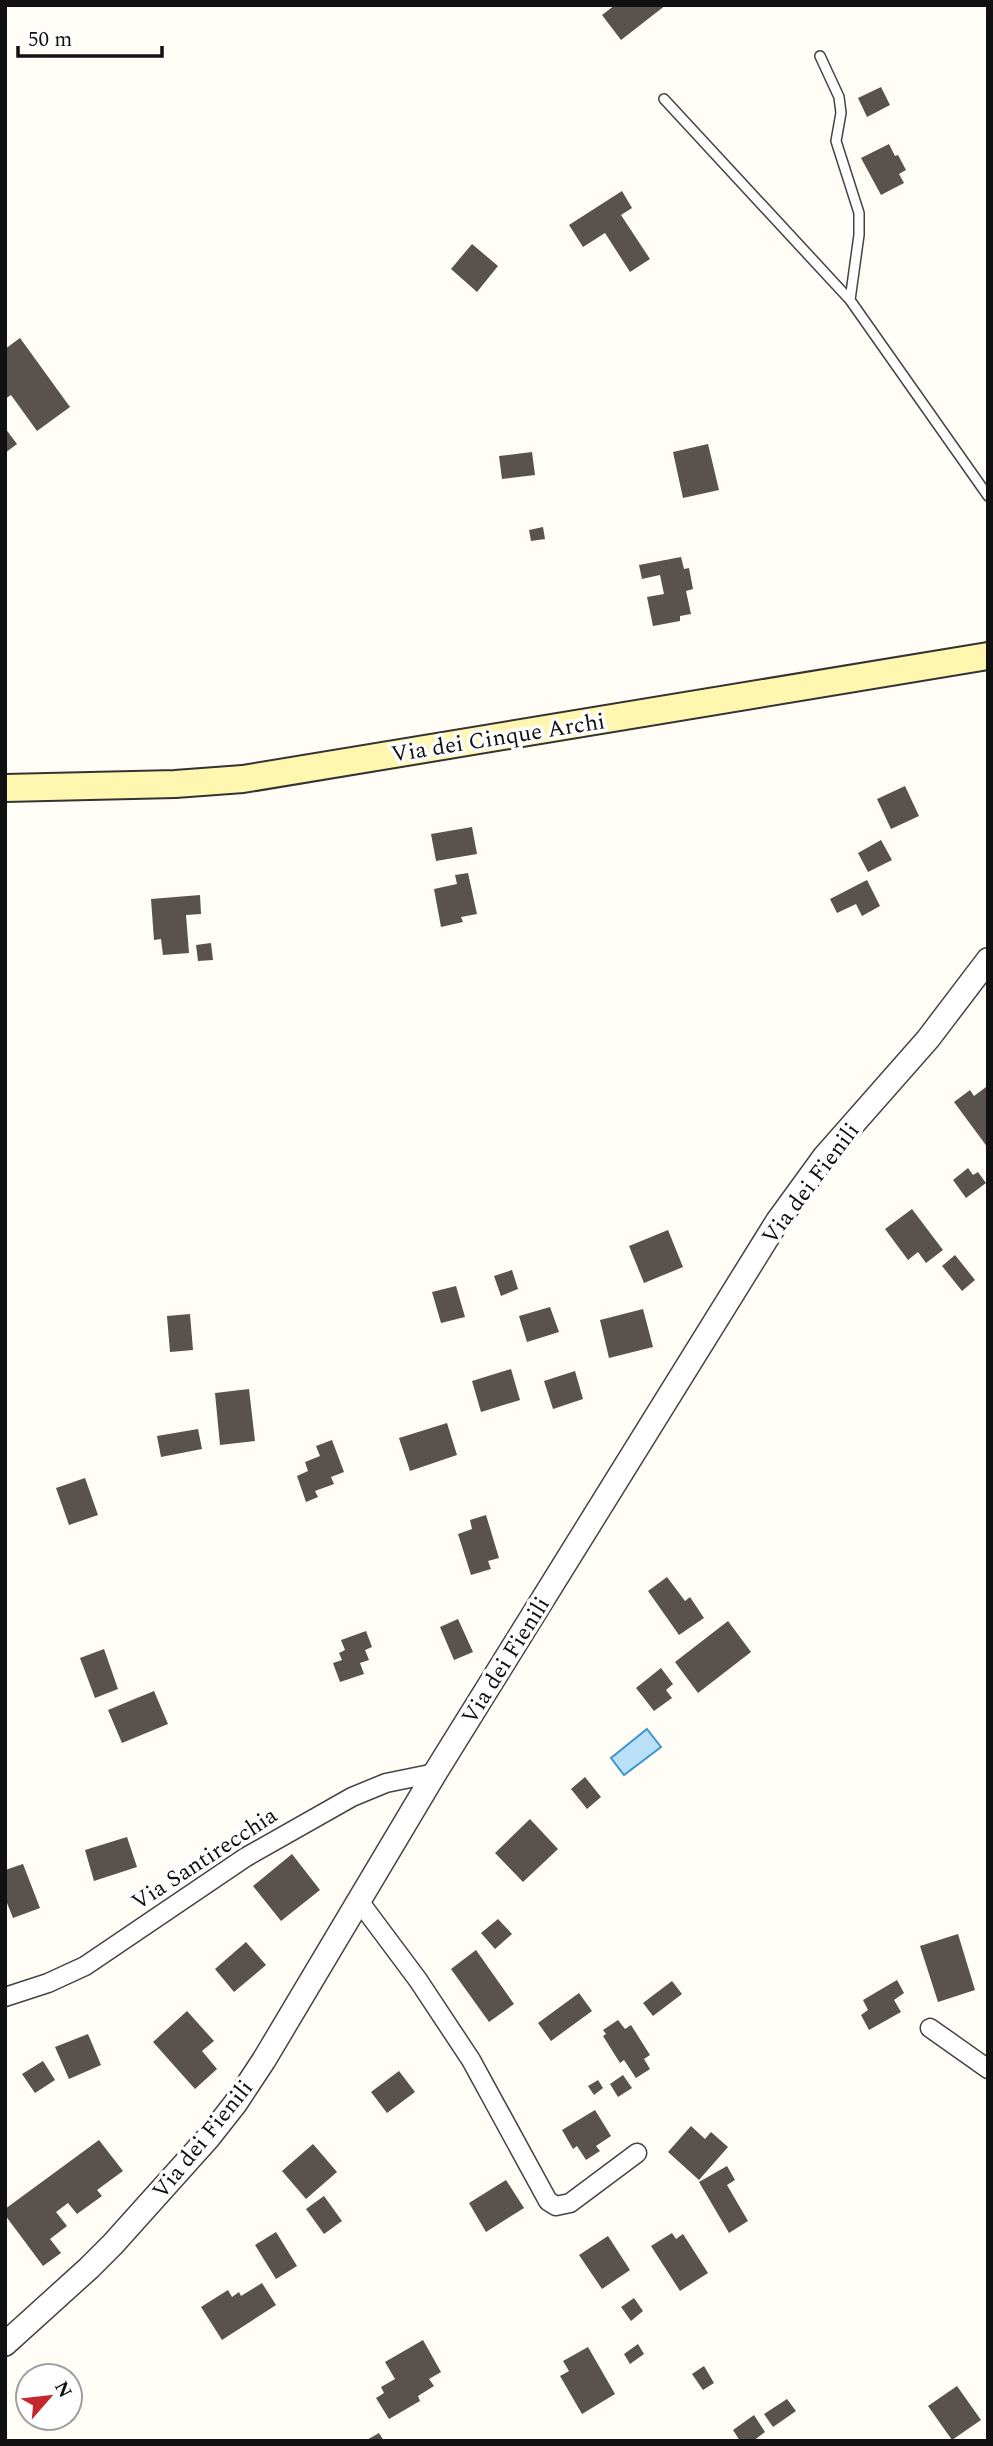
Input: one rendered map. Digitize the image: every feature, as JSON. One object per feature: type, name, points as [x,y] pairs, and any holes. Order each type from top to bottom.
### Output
[{"type":"main road","name":"Via dei Cinque Archi","points":[[5,788],[175,784],[243,779],[988,656]]},
{"type":"street","name":"Via dei Fienili","points":[[5,2344],[97,2260],[229,2112],[264,2060],[435,1773],[796,1194],[825,1156],[928,1039],[988,960]]},
{"type":"street","name":"Via Santirecchia","points":[[5,1997],[48,1983],[85,1966],[260,1848],[352,1797],[393,1780],[435,1773]]},
{"type":"street","points":[[359,1900],[418,1980],[466,2053],[548,2201],[556,2206],[570,2203],[637,2153]]},
{"type":"street","points":[[930,2028],[988,2070]]},
{"type":"lane","points":[[820,56],[839,97],[841,113],[836,141],[859,213],[859,235],[849,300]]},
{"type":"lane","points":[[664,99],[849,300],[988,496]]},
{"type":"water","points":[[647,1729],[661,1747],[624,1775],[611,1758]]},
{"type":"building","points":[[615,5],[666,5],[621,40],[602,15]]},
{"type":"building","points":[[881,87],[890,105],[867,117],[858,98]]},
{"type":"building","points":[[889,144],[906,170],[899,174],[904,183],[881,195],[861,158]]},
{"type":"building","points":[[622,191],[632,208],[621,215],[650,259],[630,272],[605,233],[583,247],[569,225]]},
{"type":"building","points":[[472,244],[498,266],[477,292],[451,269]]},
{"type":"building","points":[[20,338],[70,407],[37,431],[11,395],[5,399],[5,349]]},
{"type":"building","points":[[5,428],[17,444],[5,453]]},
{"type":"building","points":[[708,444],[719,490],[683,498],[673,452]]},
{"type":"building","points":[[532,452],[535,475],[502,479],[499,456]]},
{"type":"building","points":[[543,527],[545,539],[531,541],[529,530]]},
{"type":"building","points":[[681,557],[684,569],[689,568],[693,589],[686,591],[691,614],[680,616],[680,621],[653,626],[647,597],[664,594],[660,575],[642,579],[639,565]]},
{"type":"building","points":[[905,786],[919,816],[891,829],[877,799]]},
{"type":"building","points":[[472,827],[477,854],[436,861],[431,834]]},
{"type":"building","points":[[881,840],[892,860],[868,872],[858,853]]},
{"type":"building","points":[[468,873],[477,914],[461,917],[463,922],[441,927],[434,889],[457,884],[455,875]]},
{"type":"building","points":[[867,880],[880,906],[862,916],[856,904],[837,913],[830,899]]},
{"type":"building","points":[[200,895],[201,914],[186,915],[189,953],[163,955],[161,939],[154,940],[151,899]]},
{"type":"building","points":[[211,943],[213,960],[198,961],[196,945]]},
{"type":"building","points":[[986,1087],[988,1148],[954,1102],[970,1090],[974,1096]]},
{"type":"building","points":[[968,1168],[973,1175],[978,1172],[986,1183],[966,1198],[953,1180]]},
{"type":"building","points":[[912,1209],[943,1250],[926,1263],[918,1252],[908,1260],[885,1229]]},
{"type":"building","points":[[668,1230],[683,1267],[644,1283],[629,1246]]},
{"type":"building","points":[[955,1255],[975,1280],[962,1291],[942,1266]]},
{"type":"building","points":[[512,1270],[518,1289],[501,1296],[494,1276]]},
{"type":"building","points":[[456,1286],[465,1317],[441,1323],[432,1292]]},
{"type":"building","points":[[550,1307],[559,1332],[527,1342],[519,1316]]},
{"type":"building","points":[[643,1309],[653,1347],[609,1358],[600,1320]]},
{"type":"building","points":[[190,1314],[193,1350],[170,1352],[167,1316]]},
{"type":"building","points":[[511,1369],[520,1400],[481,1412],[472,1381]]},
{"type":"building","points":[[575,1371],[583,1399],[553,1409],[544,1381]]},
{"type":"building","points":[[249,1389],[255,1441],[220,1445],[215,1393]]},
{"type":"building","points":[[447,1423],[457,1455],[410,1471],[399,1438]]},
{"type":"building","points":[[198,1429],[202,1449],[161,1457],[157,1436]]},
{"type":"building","points":[[332,1440],[344,1472],[331,1477],[334,1484],[315,1491],[318,1497],[306,1502],[297,1476],[308,1471],[305,1462],[320,1456],[316,1446]]},
{"type":"building","points":[[85,1478],[98,1515],[69,1525],[56,1488]]},
{"type":"building","points":[[486,1515],[499,1558],[488,1561],[491,1569],[471,1575],[458,1534],[472,1529],[470,1520]]},
{"type":"building","points":[[667,1577],[685,1601],[690,1597],[704,1618],[679,1635],[648,1591]]},
{"type":"building","points":[[458,1619],[473,1652],[454,1660],[440,1627]]},
{"type":"building","points":[[728,1621],[751,1652],[698,1693],[675,1662]]},
{"type":"building","points":[[366,1631],[372,1647],[365,1650],[369,1660],[360,1663],[364,1674],[340,1682],[333,1663],[342,1660],[339,1653],[345,1650],[341,1640]]},
{"type":"building","points":[[104,1649],[118,1689],[95,1698],[80,1658]]},
{"type":"building","points":[[661,1668],[673,1684],[666,1690],[672,1698],[654,1711],[636,1688]]},
{"type":"building","points":[[154,1691],[168,1724],[122,1743],[108,1710]]},
{"type":"building","points":[[585,1777],[601,1797],[587,1809],[571,1789]]},
{"type":"building","points":[[530,1819],[558,1849],[523,1882],[495,1853]]},
{"type":"building","points":[[127,1837],[137,1867],[94,1881],[85,1850]]},
{"type":"building","points":[[292,1854],[320,1890],[281,1921],[253,1886]]},
{"type":"building","points":[[23,1864],[40,1908],[13,1918],[5,1898],[5,1870]]},
{"type":"building","points":[[498,1919],[512,1934],[495,1949],[481,1933]]},
{"type":"building","points":[[958,1934],[975,1990],[938,2002],[920,1946]]},
{"type":"building","points":[[246,1942],[266,1965],[234,1992],[215,1969]]},
{"type":"building","points":[[476,1950],[514,2004],[489,2022],[451,1969]]},
{"type":"building","points":[[897,1980],[904,1993],[894,2000],[901,2012],[869,2030],[861,2015],[868,2010],[863,2000]]},
{"type":"building","points":[[672,1981],[682,1994],[653,2016],[643,2003]]},
{"type":"building","points":[[579,1993],[592,2011],[551,2041],[538,2023]]},
{"type":"building","points":[[187,2011],[214,2041],[202,2051],[217,2069],[195,2089],[153,2042]]},
{"type":"building","points":[[618,2020],[625,2029],[631,2025],[650,2055],[644,2059],[650,2069],[636,2078],[624,2060],[620,2063],[603,2036],[606,2034],[603,2030]]},
{"type":"building","points":[[88,2034],[101,2065],[69,2079],[55,2047]]},
{"type":"building","points":[[43,2061],[55,2080],[35,2093],[22,2074]]},
{"type":"building","points":[[399,2071],[415,2092],[387,2113],[371,2092]]},
{"type":"building","points":[[623,2075],[632,2088],[618,2097],[610,2084]]},
{"type":"building","points":[[598,2080],[603,2088],[594,2095],[588,2086]]},
{"type":"building","points":[[595,2110],[611,2136],[596,2146],[600,2151],[586,2160],[577,2146],[573,2149],[562,2130]]},
{"type":"building","points":[[691,2126],[705,2139],[711,2132],[728,2147],[699,2180],[668,2152]]},
{"type":"building","points":[[99,2140],[123,2171],[97,2190],[102,2196],[77,2214],[68,2203],[56,2212],[67,2226],[50,2239],[61,2253],[43,2266],[5,2215],[5,2209]]},
{"type":"building","points":[[313,2144],[337,2172],[306,2199],[282,2171]]},
{"type":"building","points":[[727,2166],[735,2180],[727,2185],[748,2221],[729,2233],[699,2182]]},
{"type":"building","points":[[506,2180],[524,2208],[486,2232],[469,2203]]},
{"type":"building","points":[[324,2196],[342,2221],[324,2234],[306,2209]]},
{"type":"building","points":[[276,2232],[297,2266],[276,2279],[255,2245]]},
{"type":"building","points":[[672,2233],[676,2239],[683,2234],[708,2273],[680,2291],[651,2246]]},
{"type":"building","points":[[608,2236],[630,2270],[602,2289],[579,2255]]},
{"type":"building","points":[[262,2283],[276,2305],[222,2340],[201,2307],[228,2290],[232,2297],[239,2292],[241,2296]]},
{"type":"building","points":[[634,2298],[643,2311],[631,2321],[621,2307]]},
{"type":"building","points":[[423,2340],[441,2372],[429,2379],[434,2386],[418,2396],[420,2401],[389,2419],[376,2398],[384,2393],[381,2387],[395,2379],[385,2362]]},
{"type":"building","points":[[638,2344],[644,2354],[630,2364],[624,2354]]},
{"type":"building","points":[[588,2347],[615,2394],[582,2414],[560,2376],[569,2371],[563,2361]]},
{"type":"building","points":[[704,2366],[714,2383],[703,2390],[692,2374]]},
{"type":"building","points":[[957,2386],[981,2420],[952,2440],[928,2406]]},
{"type":"building","points":[[787,2399],[796,2411],[773,2427],[764,2414]]},
{"type":"building","points":[[754,2415],[765,2432],[753,2441],[740,2441],[733,2430]]},
{"type":"building","points":[[379,2433],[384,2441],[365,2441]]}]
